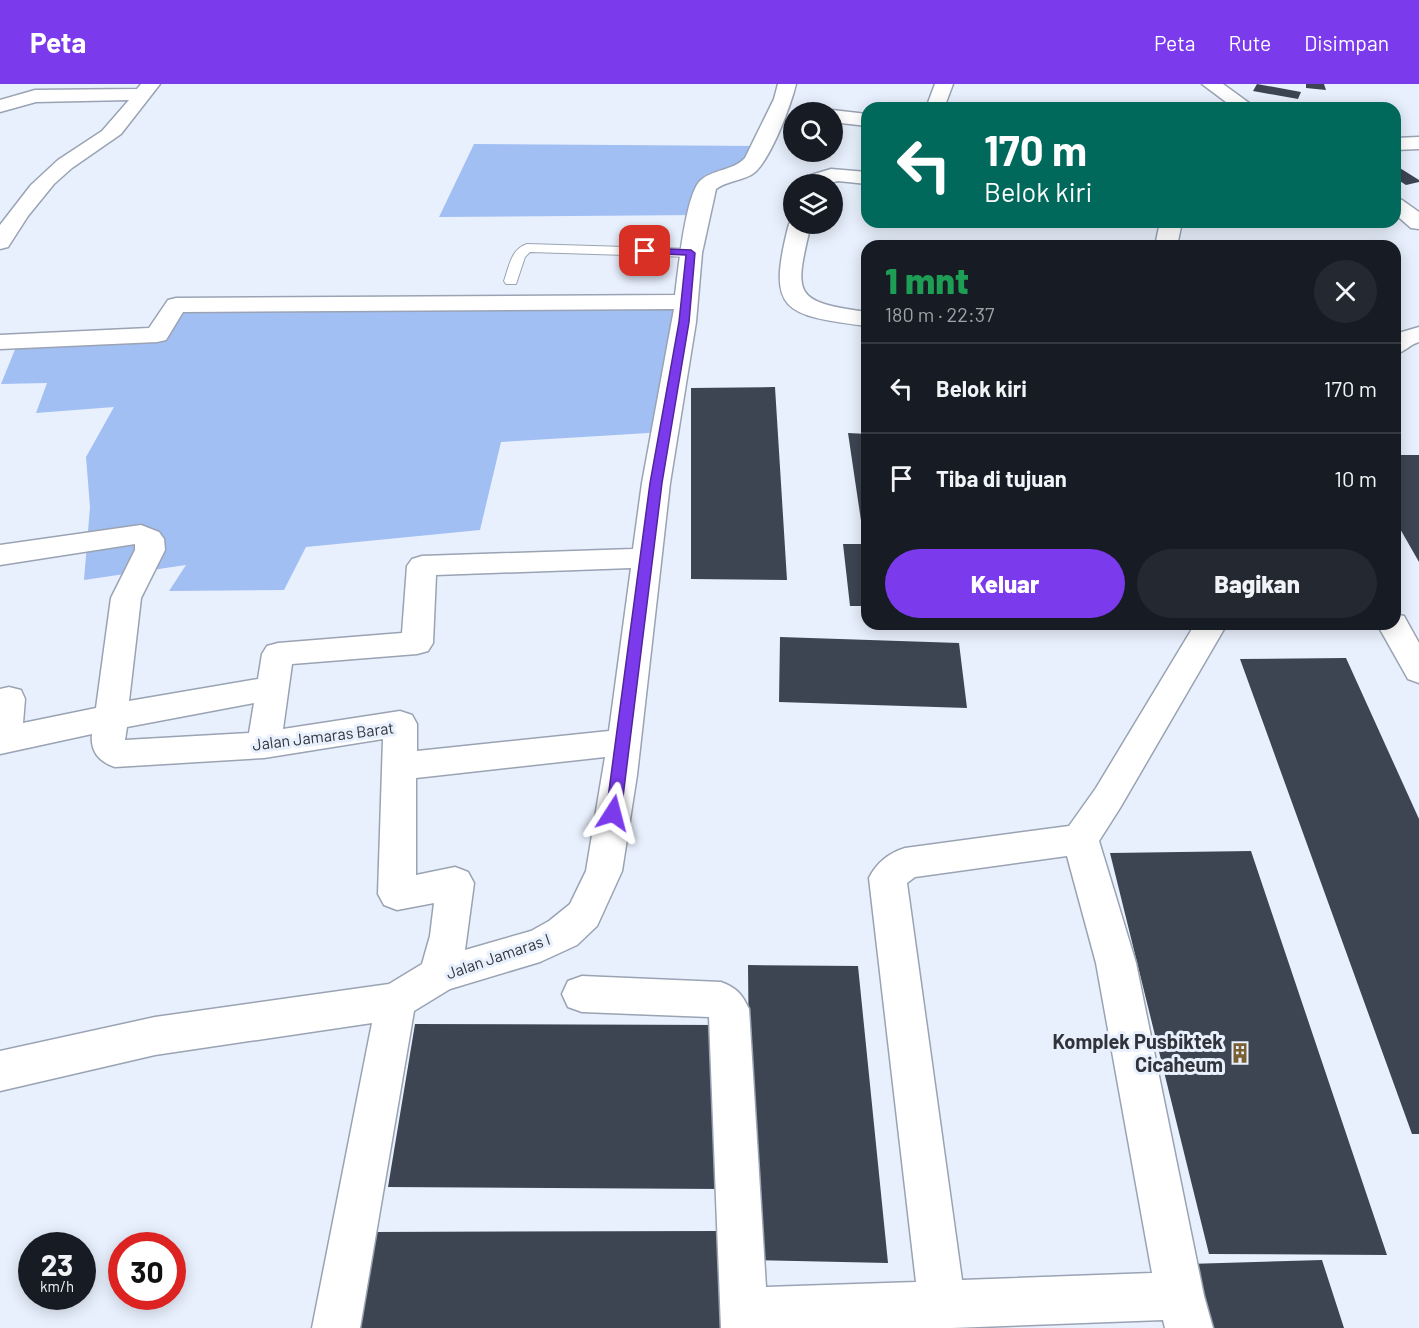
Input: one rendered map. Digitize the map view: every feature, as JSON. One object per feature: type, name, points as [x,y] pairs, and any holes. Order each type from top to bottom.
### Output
[{"type":"street","points":[[937,102],[944,84]]},
{"type":"street","points":[[1211,84],[1238,102]]},
{"type":"street","points":[[0,106],[35,96],[146,89]]},
{"type":"street","points":[[0,242],[13,220],[63,166],[111,133],[128,117],[146,89]]},
{"type":"street","name":"Jalan Jamaras I","points":[[396,1002],[440,975],[540,945],[563,933],[584,915],[604,871],[624,742],[656,483],[686,302],[691,253],[707,186],[714,181],[745,170],[754,161],[783,112]]},
{"type":"street","points":[[843,117],[861,119]]},
{"type":"street","points":[[1401,144],[1419,143]]},
{"type":"street","points":[[843,174],[861,177]]},
{"type":"street","points":[[1401,209],[1419,223]]},
{"type":"street","points":[[797,234],[789,287],[796,302],[820,313],[861,318]]},
{"type":"street","points":[[0,342],[157,335],[176,305],[686,302]]},
{"type":"street","points":[[1401,342],[1419,334]]},
{"type":"street","points":[[0,555],[141,534],[149,538],[150,550],[126,598],[111,717]]},
{"type":"street","points":[[264,745],[278,654],[417,644],[422,566],[647,558]]},
{"type":"street","points":[[942,1303],[888,878],[905,863],[1080,839],[1108,798],[1207,630]]},
{"type":"street","points":[[1396,630],[1419,670]]},
{"type":"street","points":[[0,701],[9,699],[3,741],[111,717],[273,688]]},
{"type":"street","name":"Jalan Jamaras Barat","points":[[111,717],[108,745],[115,754],[264,745],[400,724],[397,894],[455,883],[449,936],[440,975]]},
{"type":"street","points":[[400,766],[624,742]]},
{"type":"street","points":[[582,994],[721,1000],[729,1009],[744,1320],[942,1303],[1184,1312],[1116,963],[1080,839]]},
{"type":"street","points":[[0,1071],[155,1036],[396,1002],[336,1328]]},
{"type":"lane","points":[[511,281],[519,256],[527,248],[691,253]]},
{"type":"shaded area","points":[[474,144],[761,146],[754,161],[707,186],[699,215],[439,217]]},
{"type":"shaded area","points":[[686,302],[665,432],[501,442],[480,530],[306,547],[284,590],[169,591],[186,565],[84,580],[90,507],[86,457],[114,407],[36,413],[47,383],[1,384],[18,342],[157,335],[176,305]]},
{"type":"building","points":[[1257,84],[1301,92],[1298,99],[1253,91]]},
{"type":"building","points":[[1306,84],[1324,84],[1326,90],[1306,88]]},
{"type":"building","points":[[1401,169],[1419,180],[1419,182],[1406,185],[1401,182]]},
{"type":"building","points":[[775,387],[787,580],[691,579],[691,388]]},
{"type":"building","points":[[848,433],[861,434],[861,521]]},
{"type":"building","points":[[1401,455],[1419,455],[1419,562],[1401,530]]},
{"type":"building","points":[[843,544],[861,544],[861,606],[850,606]]},
{"type":"building","points":[[780,637],[959,643],[967,708],[779,702]]},
{"type":"building","points":[[1346,658],[1419,819],[1419,1134],[1412,1134],[1240,659]]},
{"type":"building","name":"Komplek Pusbiktek Cicaheum","points":[[1251,851],[1387,1255],[1209,1254],[1110,853]]},
{"type":"building","points":[[748,965],[858,966],[888,1263],[751,1260]]},
{"type":"building","points":[[415,1024],[719,1025],[722,1189],[388,1187]]},
{"type":"building","points":[[721,1231],[721,1328],[359,1328],[374,1232]]},
{"type":"building","points":[[1322,1260],[1344,1328],[1205,1328],[1188,1264]]},
{"type":"place","name":"Komplek Pusbiktek Cicaheum","points":[[1240,1053]]},
{"type":"route","points":[[613,813],[620,775],[656,483],[684,322],[691,253],[645,251]]}]
